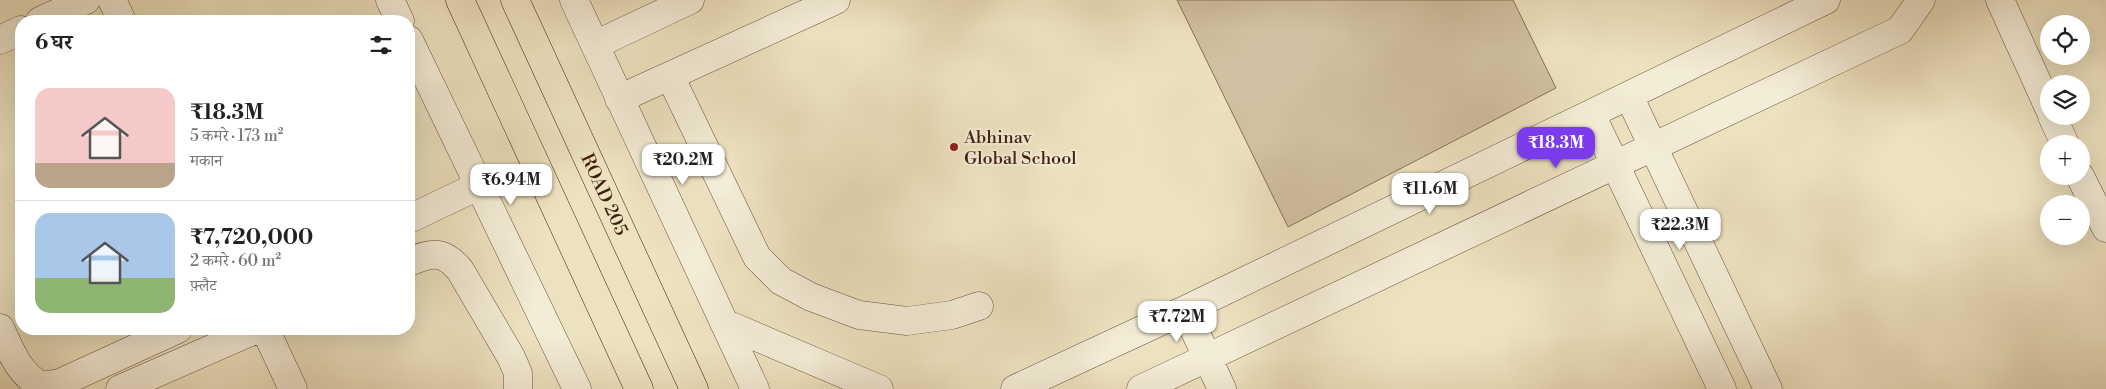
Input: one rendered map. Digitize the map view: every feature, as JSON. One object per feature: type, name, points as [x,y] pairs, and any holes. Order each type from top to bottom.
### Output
[{"type":"main road","points":[[460,0],[639,389]]},
{"type":"main road","name":"ROAD 205","points":[[515,0],[694,389]]},
{"type":"street","points":[[53,15],[86,0]]},
{"type":"street","points":[[112,0],[119,15]]},
{"type":"street","points":[[390,0],[397,15]]},
{"type":"street","points":[[574,0],[755,389]]},
{"type":"street","points":[[595,46],[690,0]]},
{"type":"street","points":[[620,99],[836,0]]},
{"type":"street","points":[[1015,389],[1185,310],[1826,0]]},
{"type":"street","points":[[1141,389],[1900,30],[1921,0]]},
{"type":"street","points":[[2000,0],[2040,88]]},
{"type":"street","points":[[0,40],[15,33]]},
{"type":"street","points":[[415,53],[576,389]]},
{"type":"street","points":[[670,76],[757,257],[782,281],[811,297],[859,315],[907,321],[952,314],[979,306]]},
{"type":"street","points":[[1629,96],[1768,389]]},
{"type":"street","points":[[1591,114],[1722,389]]},
{"type":"street","points":[[2084,185],[2106,228]]},
{"type":"street","points":[[415,216],[478,186]]},
{"type":"street","points":[[415,259],[435,254],[450,258],[460,270],[511,357],[518,373],[518,389]]},
{"type":"street","points":[[1185,310],[1222,389]]},
{"type":"street","points":[[724,324],[879,389]]},
{"type":"street","points":[[0,328],[15,361],[26,376],[41,386],[60,383],[165,335]]},
{"type":"street","points":[[120,389],[243,335]]},
{"type":"street","points":[[268,335],[293,389]]},
{"type":"shaded area","points":[[1177,0],[1513,0],[1556,88],[1288,227]]},
{"type":"place","name":"Abhinav Global School","points":[[954,147]]}]
